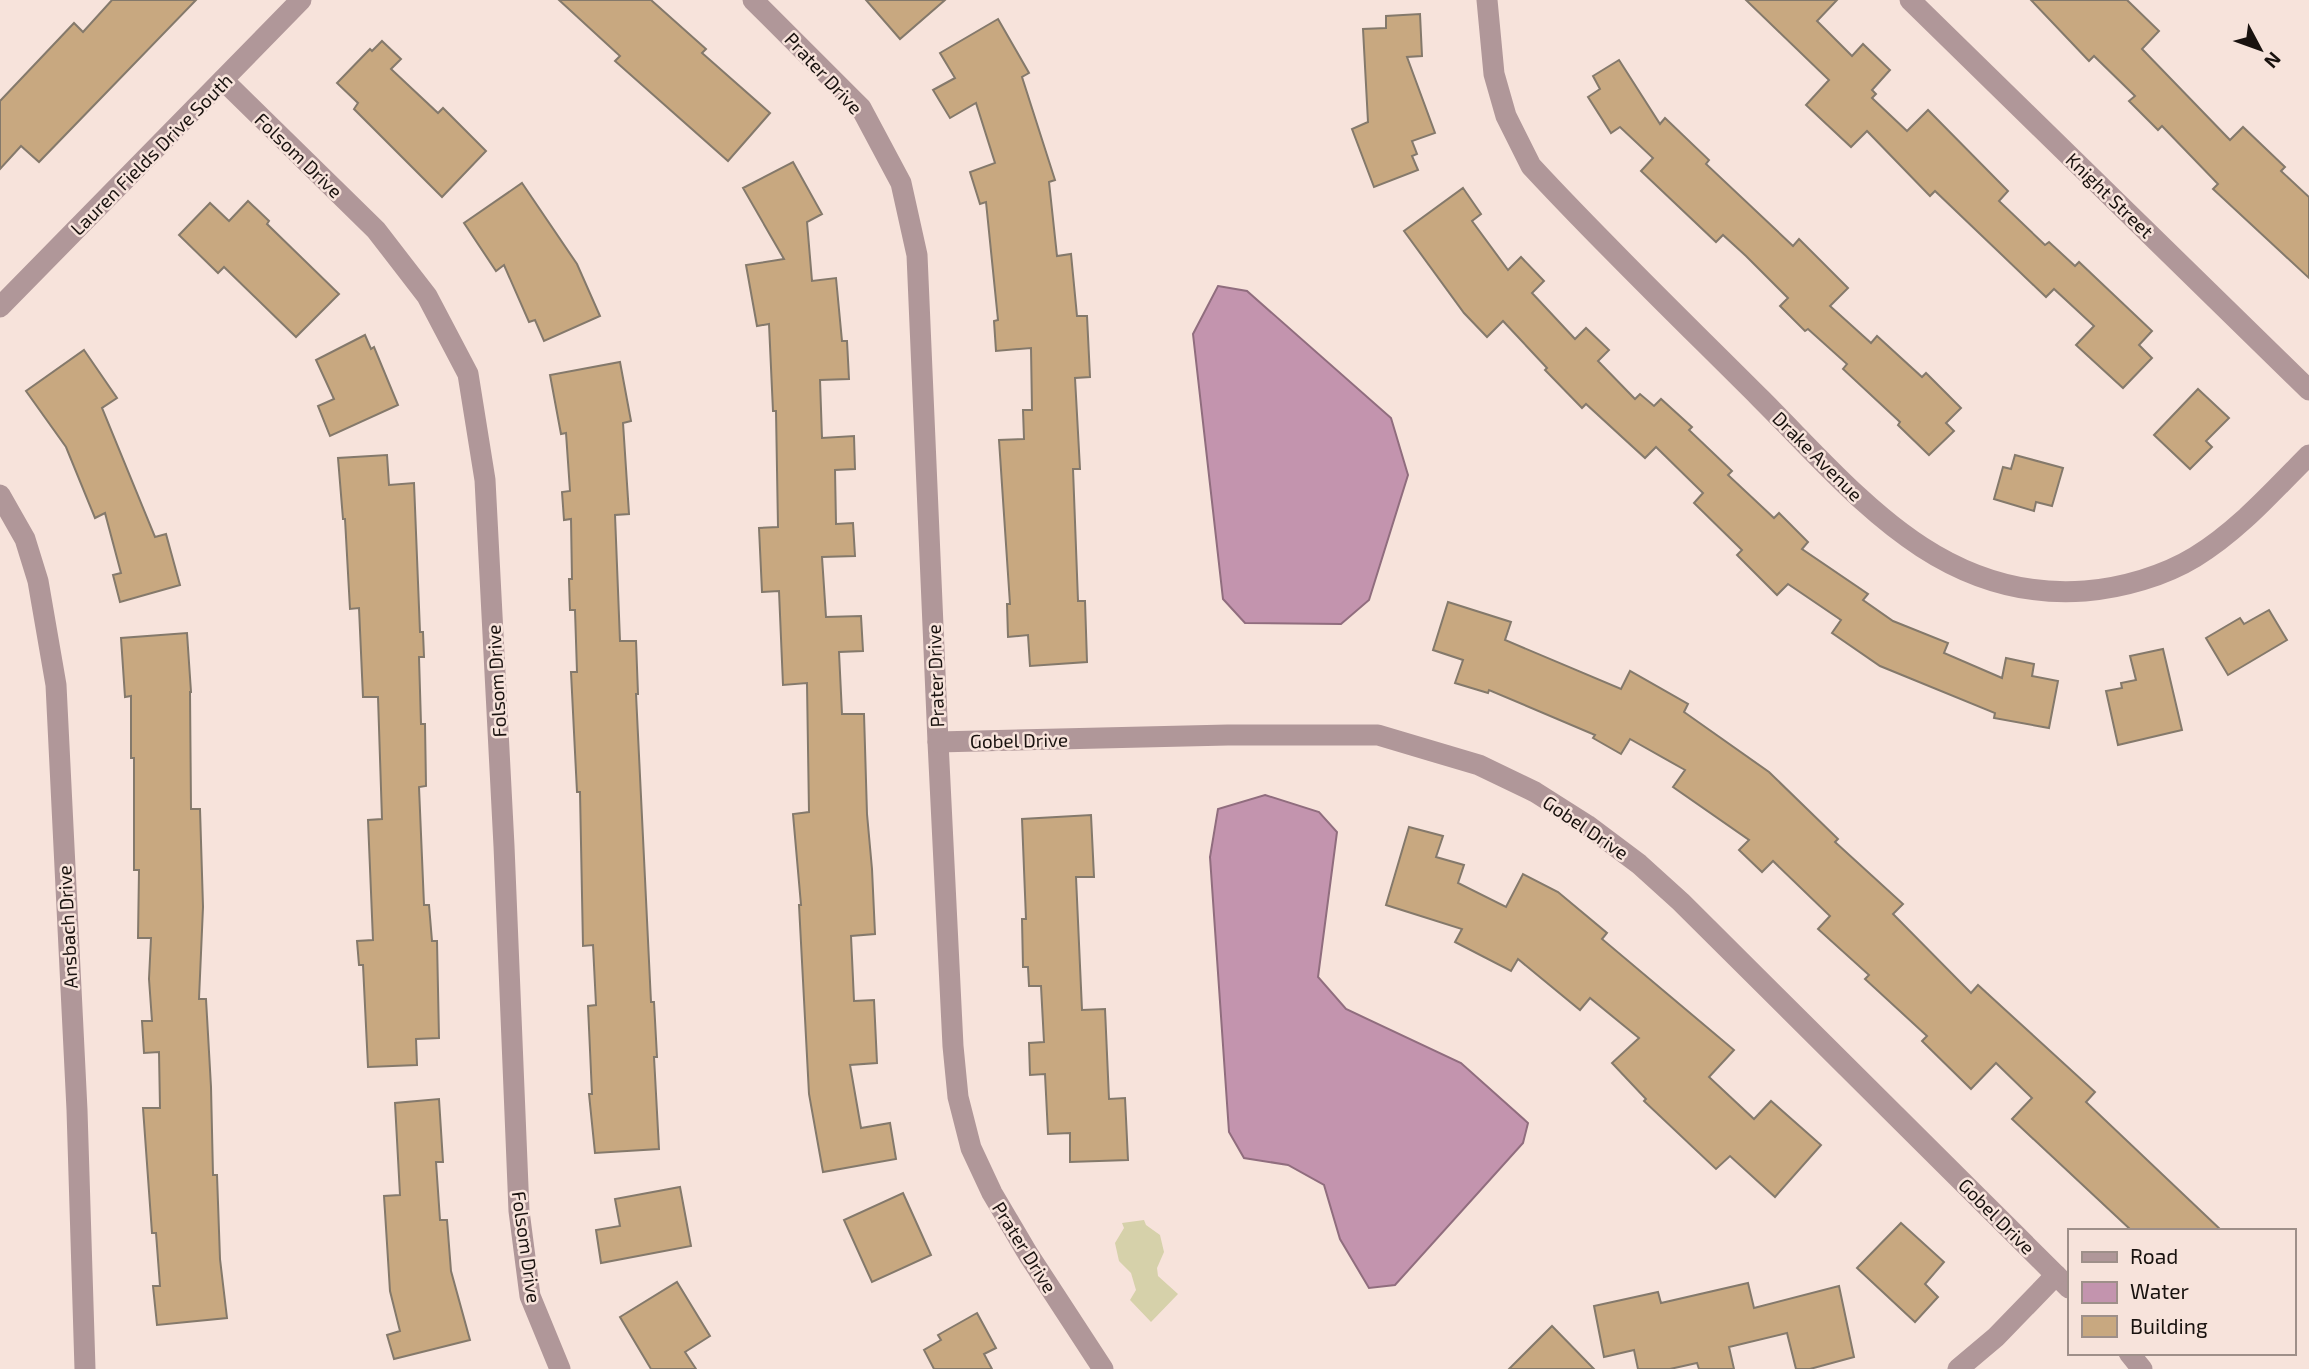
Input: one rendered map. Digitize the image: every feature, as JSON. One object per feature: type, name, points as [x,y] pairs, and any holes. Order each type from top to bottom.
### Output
[{"type":"street","name":"Lauren Fields Drive South","points":[[0,307],[301,0]]},
{"type":"street","name":"Prater Drive","points":[[753,0],[861,108],[901,183],[917,255],[938,742],[953,1046],[958,1097],[971,1148],[992,1193],[1103,1369]]},
{"type":"street","name":"Drake Avenue","points":[[1487,0],[1493,74],[1506,116],[1531,166],[1871,509],[1940,560],[1974,575],[2029,591],[2061,593],[2106,589],[2158,574],[2205,550],[2255,510],[2309,455]]},
{"type":"street","name":"Knight Street","points":[[1910,0],[2309,390]]},
{"type":"street","name":"Folsom Drive","points":[[223,80],[376,230],[427,296],[468,374],[485,480],[505,859],[519,1210],[530,1296],[559,1369]]},
{"type":"street","name":"Ansbach Drive","points":[[0,495],[25,540],[38,581],[56,685],[77,1110],[85,1369]]},
{"type":"street","name":"Gobel Drive","points":[[938,742],[1228,735],[1378,735],[1490,771],[1535,792],[1587,825],[1639,864],[1682,902],[2063,1282]]},
{"type":"street","points":[[1958,1369],[2063,1282]]},
{"type":"street","points":[[2131,1355],[2142,1369]]},
{"type":"shaded area","points":[[1144,1220],[1146,1225],[1160,1235],[1164,1252],[1157,1268],[1158,1276],[1178,1294],[1151,1322],[1130,1300],[1136,1290],[1131,1273],[1119,1261],[1115,1243],[1124,1228],[1122,1223]]},
{"type":"water","points":[[1218,286],[1247,291],[1391,418],[1408,475],[1369,600],[1341,624],[1245,623],[1223,599],[1193,334]]},
{"type":"water","points":[[1265,795],[1319,812],[1337,832],[1318,977],[1346,1009],[1461,1063],[1528,1123],[1523,1143],[1395,1285],[1369,1288],[1340,1239],[1324,1185],[1288,1165],[1244,1158],[1229,1132],[1210,857],[1218,809]]},
{"type":"building","points":[[112,0],[196,0],[39,162],[21,146],[0,169],[0,101],[74,23],[83,32]]},
{"type":"building","points":[[559,0],[651,0],[706,49],[702,53],[770,113],[728,161],[615,61],[620,56]]},
{"type":"building","points":[[866,0],[945,0],[900,39]]},
{"type":"building","points":[[1746,0],[1837,0],[1817,21],[1852,56],[1863,44],[1890,70],[1872,90],[1876,94],[1872,98],[1907,131],[1928,110],[2008,191],[1999,201],[2045,245],[2049,242],[2075,266],[2079,262],[2152,331],[2139,345],[2152,358],[2123,388],[2076,345],[2094,326],[2054,289],[2046,297],[1935,191],[1930,196],[1867,131],[1851,147],[1806,105],[1829,80]]},
{"type":"building","points":[[2031,0],[2127,0],[2159,31],[2142,49],[2230,140],[2243,127],[2285,167],[2281,171],[2309,197],[2309,278],[2213,189],[2218,184],[2162,126],[2158,130],[2129,101],[2135,96],[2094,56],[2089,61]]},
{"type":"building","points":[[1420,14],[1422,56],[1407,57],[1435,133],[1412,141],[1417,154],[1412,156],[1418,170],[1374,187],[1352,129],[1368,122],[1363,29],[1386,28],[1386,16]]},
{"type":"building","points":[[998,19],[1029,73],[1022,77],[1055,180],[1049,182],[1057,256],[1071,254],[1077,316],[1087,316],[1090,377],[1075,378],[1080,469],[1073,469],[1078,601],[1085,601],[1087,662],[1030,666],[1028,635],[1008,637],[1007,604],[1010,604],[999,440],[1024,439],[1023,410],[1032,410],[1031,348],[996,351],[994,321],[998,320],[986,202],[980,204],[970,172],[995,163],[976,103],[950,118],[933,90],[955,78],[940,53]]},
{"type":"building","points":[[382,41],[401,59],[391,69],[438,113],[443,108],[486,151],[442,197],[354,109],[358,103],[337,83],[370,49],[372,51]]},
{"type":"building","points":[[1619,60],[1660,124],[1665,118],[1709,160],[1706,164],[1793,246],[1799,239],[1848,288],[1830,306],[1871,343],[1877,336],[1922,377],[1926,373],[1961,408],[1946,423],[1954,431],[1929,455],[1898,425],[1900,422],[1843,369],[1847,364],[1808,329],[1805,331],[1780,306],[1788,298],[1746,256],[1723,235],[1716,242],[1641,171],[1653,158],[1620,127],[1611,133],[1588,97],[1600,89],[1593,76]]},
{"type":"building","points":[[793,162],[822,214],[807,222],[812,281],[836,278],[842,341],[847,341],[849,379],[820,380],[822,438],[854,436],[855,469],[835,470],[836,524],[853,523],[855,556],[822,557],[826,617],[861,616],[863,651],[839,652],[842,714],[864,714],[875,934],[851,936],[854,1001],[874,1000],[877,1063],[850,1065],[861,1128],[890,1123],[896,1159],[823,1172],[809,1094],[801,905],[793,814],[809,812],[807,683],[783,685],[779,591],[762,592],[759,528],[778,527],[776,411],[773,411],[769,324],[757,326],[746,265],[784,259],[743,188]]},
{"type":"building","points":[[522,183],[577,264],[600,316],[544,341],[535,320],[529,322],[504,265],[496,271],[464,223]]},
{"type":"building","points":[[1463,188],[1481,214],[1472,221],[1508,270],[1521,257],[1544,281],[1532,293],[1575,339],[1586,328],[1609,350],[1598,361],[1635,399],[1640,394],[1654,406],[1661,399],[1692,427],[1689,430],[1732,471],[1728,475],[1774,518],[1779,513],[1808,542],[1802,549],[1868,594],[1863,600],[1893,621],[1948,643],[1944,653],[2002,678],[2006,658],[2034,664],[2032,676],[2058,681],[2049,728],[1994,718],[1995,713],[1880,666],[1832,633],[1841,620],[1788,584],[1777,595],[1737,555],[1742,550],[1694,503],[1703,493],[1656,447],[1645,458],[1586,404],[1582,408],[1503,321],[1487,337],[1464,313],[1404,231]]},
{"type":"building","points":[[248,201],[269,221],[267,224],[339,294],[296,337],[224,267],[218,273],[179,235],[210,203],[229,221]]},
{"type":"building","points":[[365,335],[371,349],[374,347],[398,405],[330,436],[318,406],[334,399],[316,360]]},
{"type":"building","points":[[84,350],[117,398],[102,408],[155,537],[166,534],[180,585],[120,602],[113,575],[121,573],[105,513],[95,518],[66,447],[26,391]]},
{"type":"building","points":[[620,362],[631,421],[623,423],[629,514],[615,515],[620,641],[636,641],[636,694],[651,1002],[654,1002],[657,1057],[654,1057],[659,1149],[595,1153],[589,1094],[592,1094],[588,1006],[596,1005],[593,945],[583,946],[580,792],[577,792],[571,672],[577,672],[575,610],[570,610],[571,519],[564,520],[562,492],[570,491],[566,433],[561,434],[550,375]]},
{"type":"building","points":[[2198,389],[2229,418],[2206,441],[2212,447],[2190,469],[2154,435]]},
{"type":"building","points":[[387,455],[389,485],[414,483],[420,632],[423,632],[424,657],[419,657],[421,724],[425,724],[426,786],[419,787],[424,905],[429,905],[432,941],[437,941],[439,1038],[416,1039],[417,1065],[368,1067],[363,965],[359,965],[357,941],[373,940],[368,820],[382,819],[378,697],[363,697],[359,608],[350,609],[345,519],[338,458]]},
{"type":"building","points":[[2015,455],[2063,468],[2052,506],[2036,502],[2034,511],[1994,499],[2003,467],[2011,469]]},
{"type":"building","points":[[1448,602],[1511,622],[1505,640],[1621,689],[1630,671],[1688,704],[1684,712],[1769,772],[1838,839],[1835,842],[1903,904],[1893,914],[1971,993],[1978,985],[2095,1092],[2086,1102],[2220,1229],[2130,1229],[2012,1119],[2032,1098],[1996,1063],[1971,1089],[1922,1041],[1927,1036],[1865,979],[1869,975],[1818,929],[1830,916],[1773,861],[1762,872],[1739,850],[1749,840],[1673,787],[1685,770],[1630,739],[1621,754],[1593,738],[1595,735],[1489,690],[1488,693],[1455,683],[1463,660],[1433,650]]},
{"type":"building","points":[[2269,610],[2287,640],[2228,675],[2206,638],[2240,618],[2244,624]]},
{"type":"building","points":[[187,633],[191,692],[191,809],[200,809],[203,907],[199,999],[206,999],[213,1175],[217,1175],[220,1259],[227,1318],[157,1325],[153,1286],[160,1286],[156,1233],[152,1233],[143,1108],[160,1108],[159,1052],[144,1053],[142,1021],[152,1021],[149,979],[151,938],[138,938],[139,870],[134,870],[131,696],[125,697],[121,638]]},
{"type":"building","points":[[2163,649],[2182,730],[2118,745],[2106,691],[2122,688],[2121,683],[2136,680],[2130,656]]},
{"type":"building","points":[[1091,815],[1094,877],[1076,877],[1082,1010],[1105,1009],[1109,1099],[1125,1098],[1128,1160],[1070,1162],[1070,1133],[1048,1134],[1045,1074],[1030,1075],[1029,1043],[1044,1042],[1041,986],[1029,986],[1028,967],[1023,967],[1022,919],[1026,919],[1022,819]]},
{"type":"building","points":[[1409,827],[1443,836],[1436,857],[1464,865],[1458,883],[1506,907],[1523,874],[1558,892],[1607,933],[1602,939],[1734,1050],[1709,1077],[1754,1119],[1771,1101],[1821,1145],[1775,1197],[1730,1156],[1716,1169],[1644,1101],[1646,1099],[1612,1063],[1639,1038],[1590,998],[1580,1010],[1518,959],[1511,971],[1455,942],[1462,929],[1386,905]]},
{"type":"building","points":[[439,1099],[443,1162],[436,1162],[440,1220],[447,1220],[451,1271],[470,1340],[394,1359],[387,1335],[400,1331],[390,1291],[384,1196],[400,1195],[395,1103]]},
{"type":"building","points":[[680,1187],[691,1246],[601,1263],[596,1230],[620,1226],[615,1199]]},
{"type":"building","points":[[903,1193],[931,1255],[872,1282],[844,1220]]},
{"type":"building","points":[[1901,1223],[1944,1262],[1925,1284],[1938,1297],[1915,1322],[1857,1268]]},
{"type":"building","points":[[677,1282],[710,1336],[685,1352],[696,1369],[651,1369],[620,1317]]},
{"type":"building","points":[[1748,1283],[1754,1308],[1839,1286],[1854,1357],[1810,1369],[1796,1369],[1787,1333],[1729,1347],[1734,1369],[1699,1369],[1697,1363],[1670,1369],[1638,1369],[1634,1350],[1604,1357],[1594,1306],[1658,1292],[1661,1303]]},
{"type":"building","points":[[977,1313],[996,1348],[984,1354],[992,1369],[934,1369],[924,1350],[941,1340],[938,1335]]},
{"type":"building","points":[[1552,1326],[1594,1369],[1509,1369]]}]
